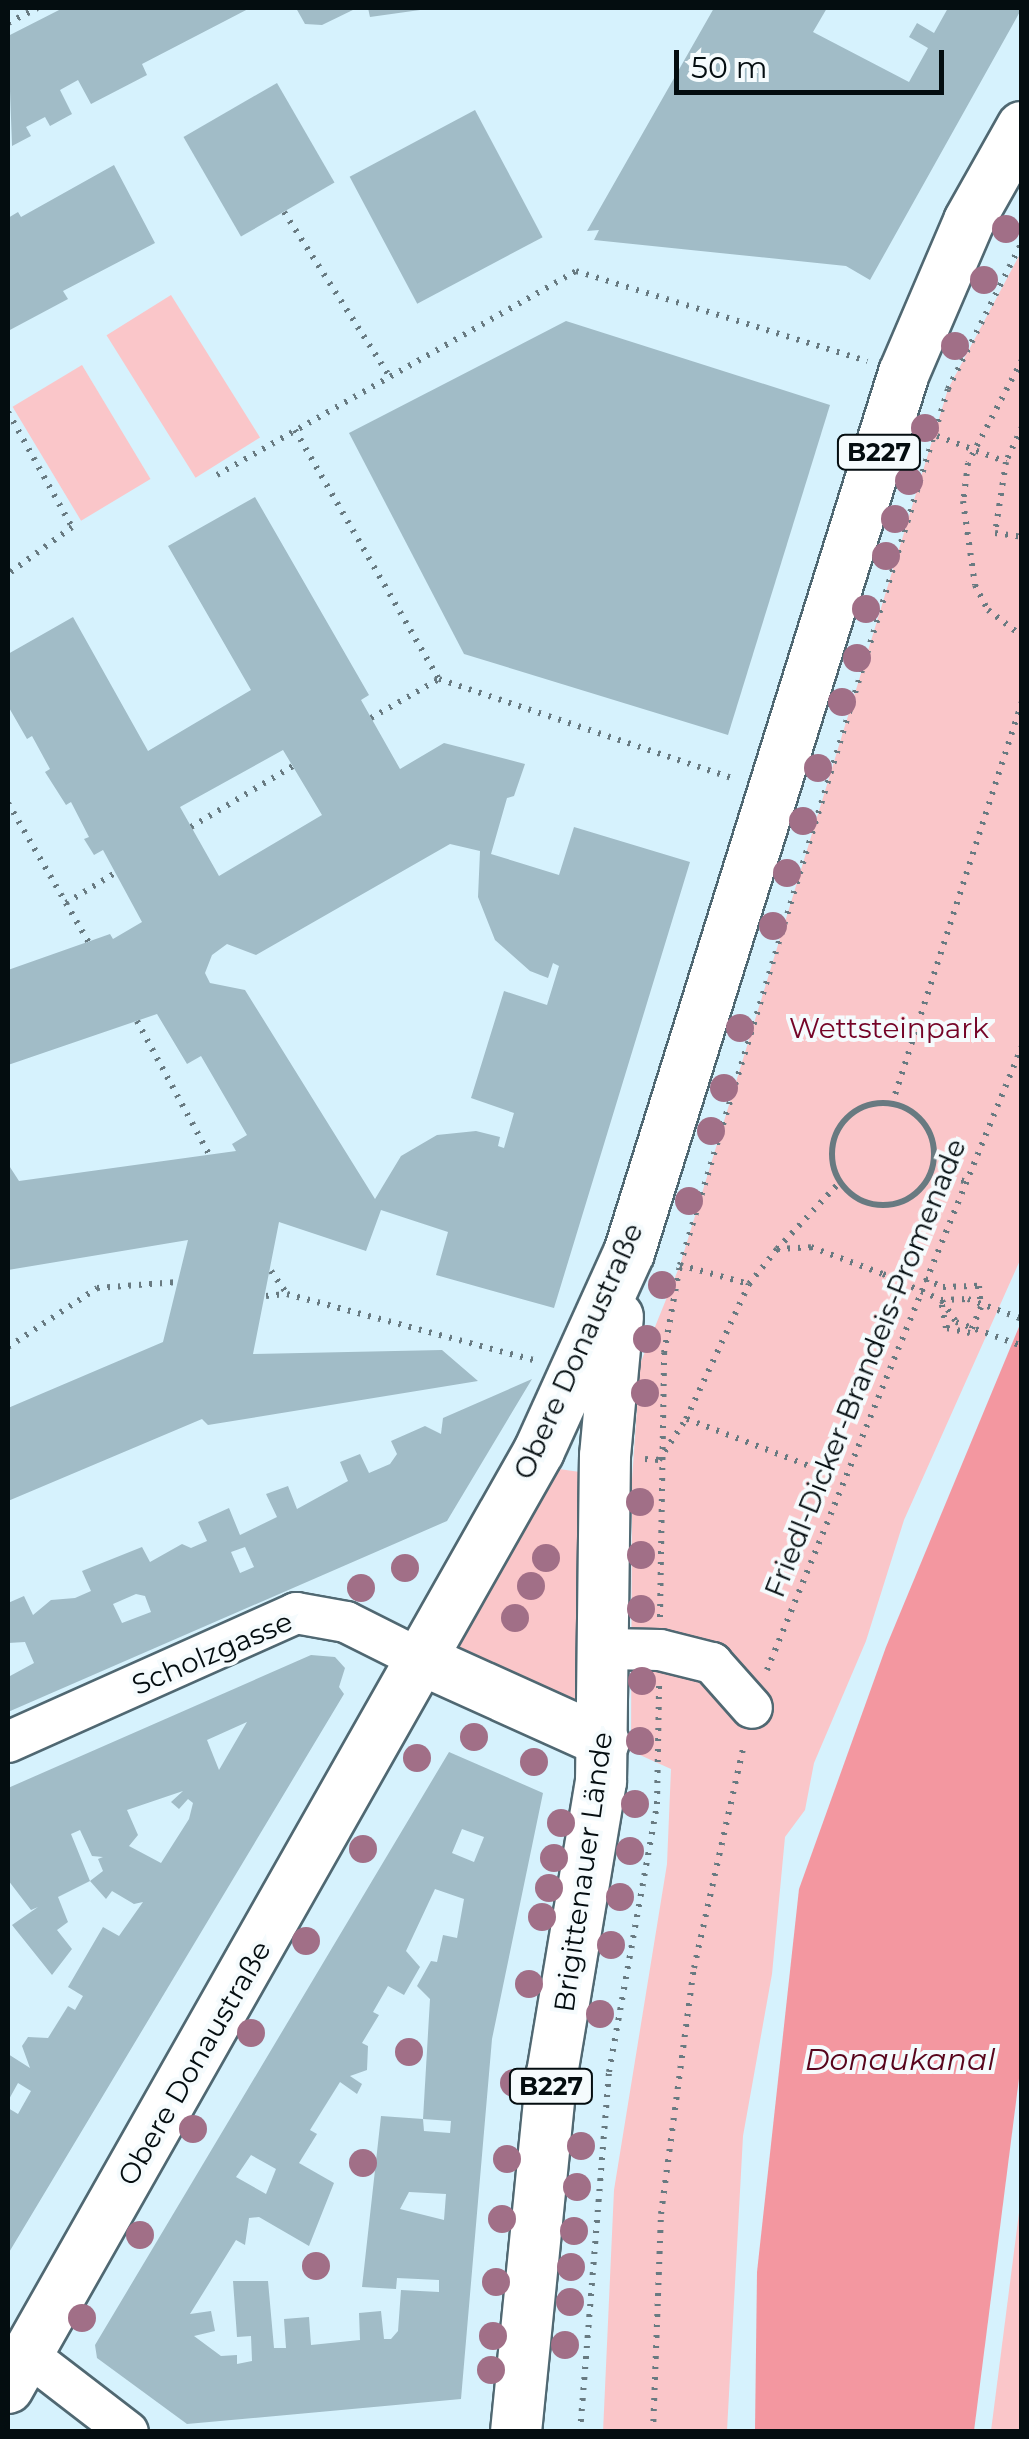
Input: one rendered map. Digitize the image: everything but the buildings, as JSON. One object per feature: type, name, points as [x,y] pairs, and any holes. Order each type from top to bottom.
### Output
[{"type":"main road","name":"Obere Donaustraße","points":[[18,2371],[539,1450],[629,1252],[904,373],[970,221],[1022,127]]},
{"type":"main road","name":"Brigittenauer Lände","points":[[516,2432],[552,2074],[604,1742],[609,1374],[629,1252]]},
{"type":"main road","points":[[418,1658],[604,1742]]},
{"type":"street","name":"Scholzgasse","points":[[8,1742],[296,1613],[346,1622],[418,1658]]},
{"type":"street","points":[[606,1650],[660,1650],[712,1662],[752,1708]]},
{"type":"street","points":[[18,2371],[128,2432]]},
{"type":"path","points":[[8,23],[37,8]]},
{"type":"path","points":[[284,212],[390,377]]},
{"type":"path","points":[[580,2432],[610,2072],[657,1804],[659,1460],[664,1353],[680,1265],[937,436],[948,389],[1022,242]]},
{"type":"path","points":[[217,475],[576,271],[904,373]]},
{"type":"path","points":[[1022,360],[973,450],[962,502],[975,585],[988,610],[1022,636]]},
{"type":"path","points":[[8,412],[72,527],[8,574]]},
{"type":"path","points":[[1022,427],[1006,462],[995,534],[1022,537]]},
{"type":"path","points":[[296,430],[439,678],[772,793]]},
{"type":"path","points":[[937,436],[1006,462]]},
{"type":"path","points":[[371,718],[439,678]]},
{"type":"path","points":[[892,1104],[1022,701]]},
{"type":"path","points":[[192,828],[293,766]]},
{"type":"path","points":[[8,803],[89,942]]},
{"type":"path","points":[[66,903],[116,873]]},
{"type":"path","points":[[136,1022],[209,1154]]},
{"type":"path","name":"Friedl-Dicker-Brandeis-Promenade","points":[[652,2432],[661,2214],[694,1968],[752,1708],[1022,1046]]},
{"type":"path","points":[[892,1104],[906,1108],[930,1133],[932,1169],[920,1190],[899,1203],[871,1205],[838,1184],[832,1157],[836,1133],[852,1113],[892,1104]]},
{"type":"path","points":[[932,1169],[964,1181]]},
{"type":"path","points":[[659,1460],[686,1419],[748,1284],[838,1184]]},
{"type":"path","points":[[777,1249],[810,1247],[941,1300],[968,1298],[1022,1319]]},
{"type":"path","points":[[680,1265],[748,1284]]},
{"type":"path","points":[[271,1271],[287,1294]]},
{"type":"path","points":[[925,1279],[943,1287],[978,1286],[980,1306],[970,1333],[946,1328],[941,1300]]},
{"type":"path","points":[[8,1347],[98,1288],[178,1282]]},
{"type":"path","points":[[266,1296],[287,1294],[534,1360]]},
{"type":"path","points":[[941,1300],[956,1322],[1022,1346]]},
{"type":"path","points":[[686,1419],[807,1465]]},
{"type":"green space","name":"Wettsteinpark","points":[[1021,252],[1021,1258],[904,1520],[866,1641],[814,1763],[805,1810],[785,1837],[772,1974],[743,2136],[727,2431],[603,2432],[614,2190],[667,1864],[671,1769],[631,1751],[632,1480],[640,1364],[680,1265],[948,389]]},
{"type":"green space","points":[[171,295],[260,437],[196,478],[107,335]]},
{"type":"green space","points":[[82,365],[151,479],[81,521],[13,407]]},
{"type":"green space","points":[[545,1467],[580,1472],[578,1713],[443,1658]]},
{"type":"green space","points":[[1021,2197],[1021,2431],[991,2431]]},
{"type":"water","name":"Donaukanal","points":[[1021,1322],[1022,2055],[974,2431],[755,2431],[757,2272],[799,1889],[886,1647]]}]
